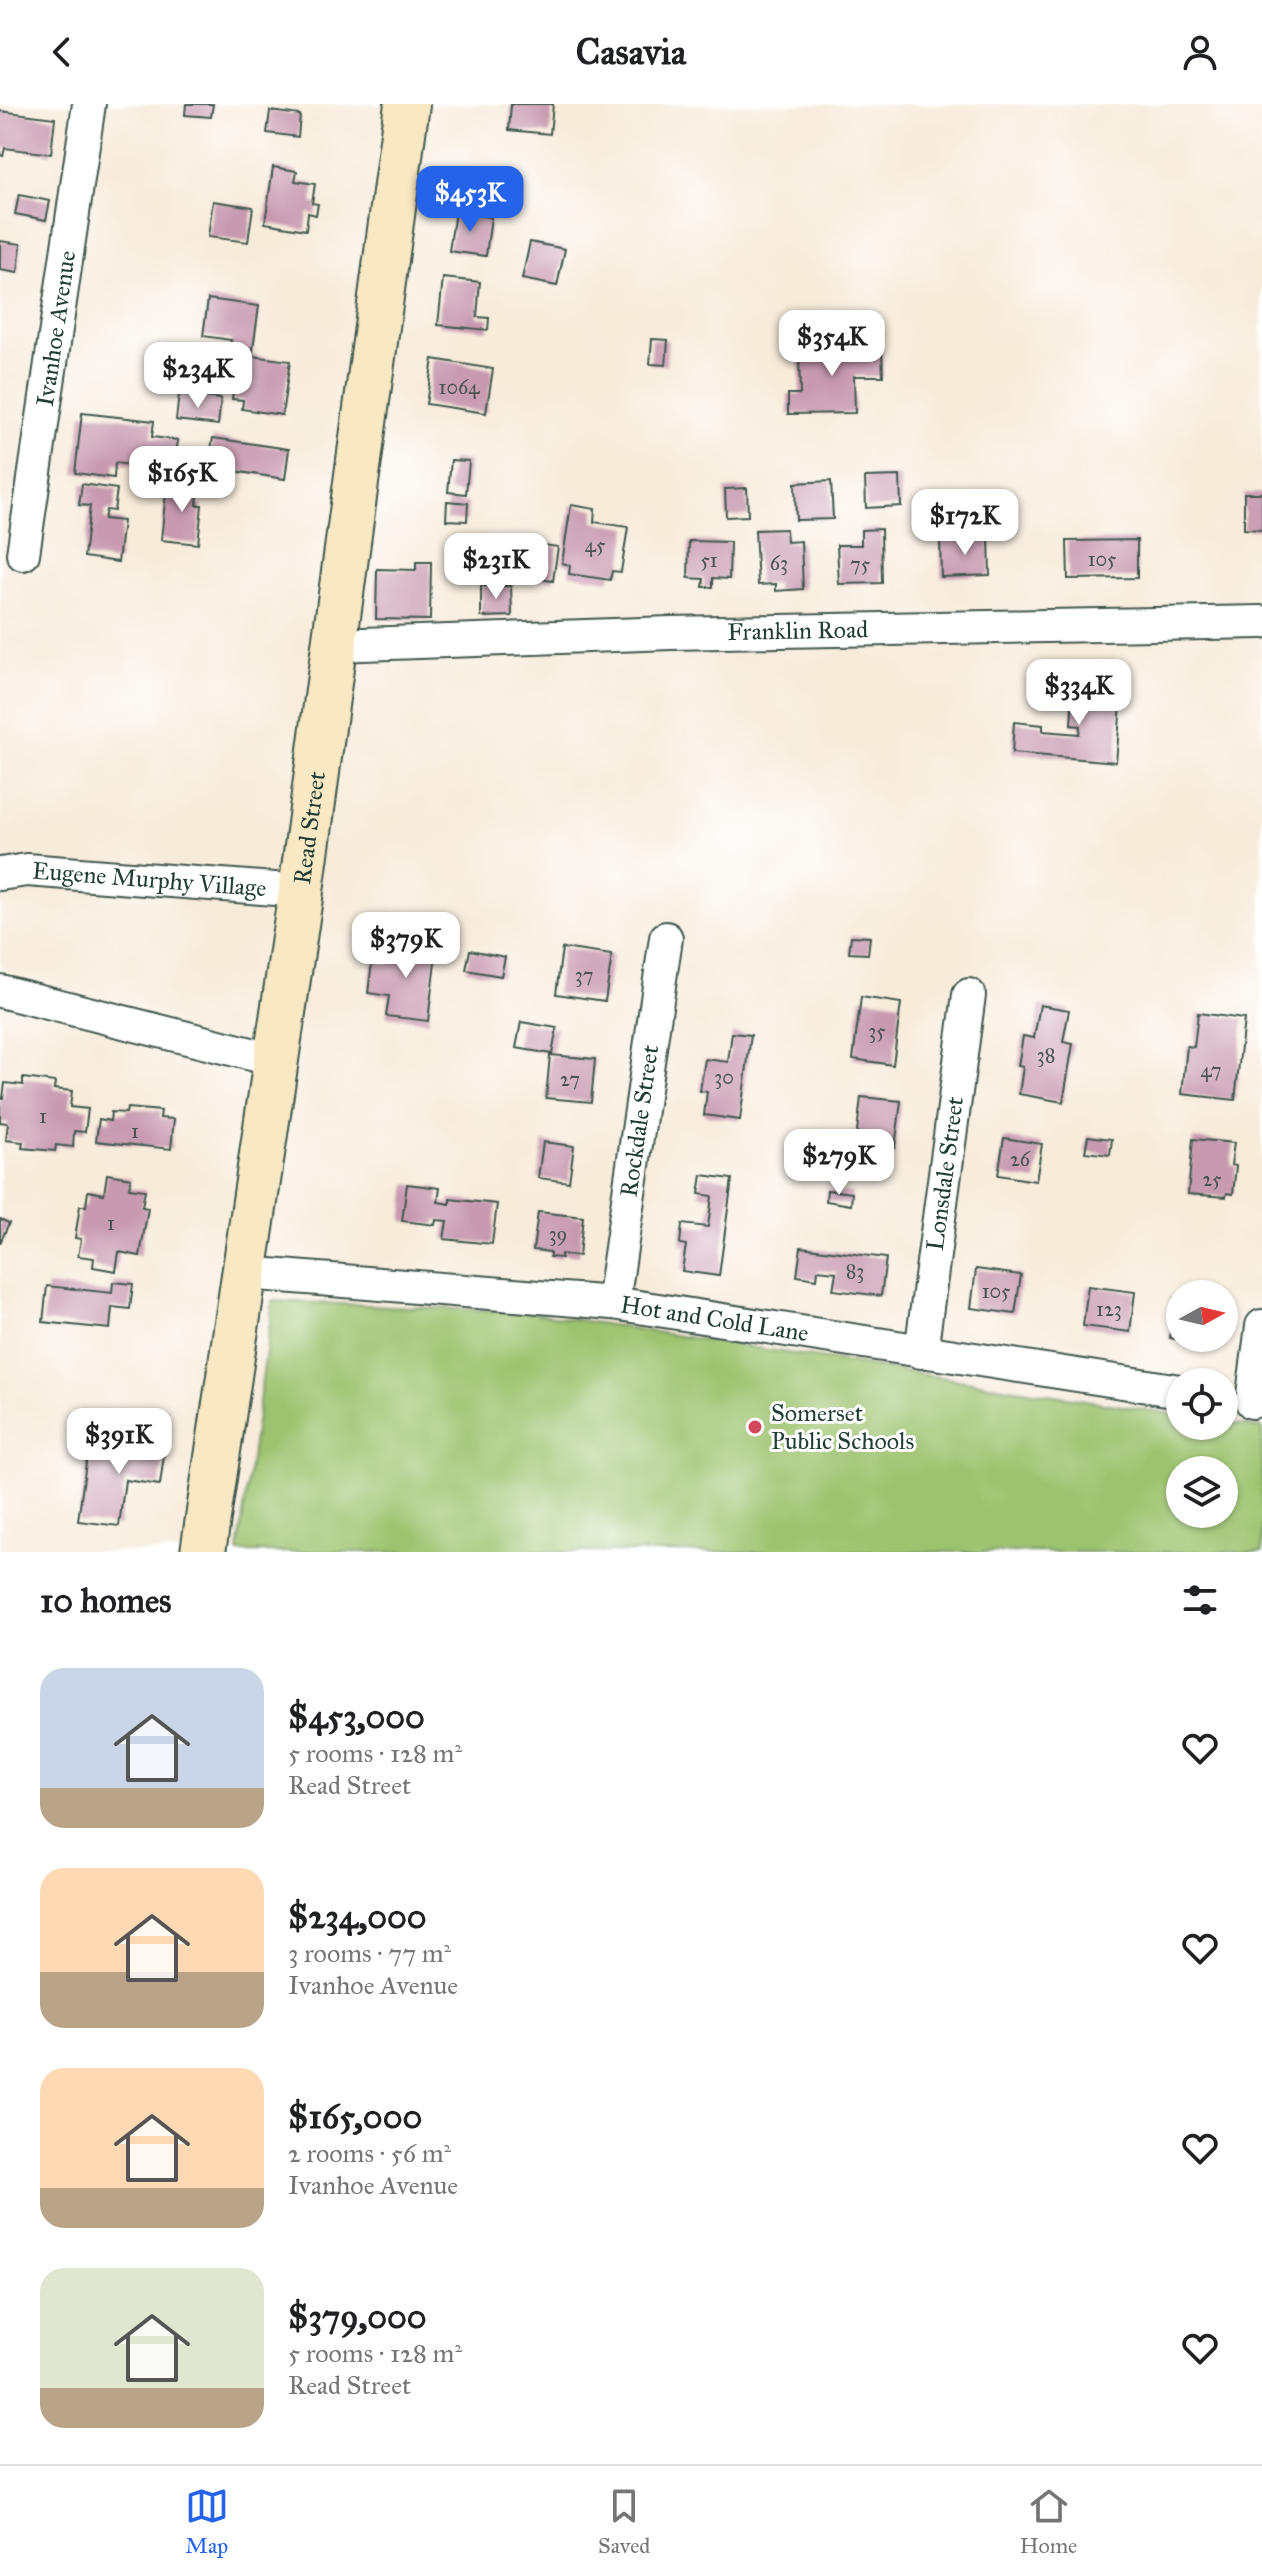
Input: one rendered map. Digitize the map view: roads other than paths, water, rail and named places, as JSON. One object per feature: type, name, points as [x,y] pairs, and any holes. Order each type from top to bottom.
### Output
[{"type":"main road","name":"Read Street","points":[[203,1552],[301,891],[407,104]]},
{"type":"street","name":"Ivanhoe Avenue","points":[[23,554],[89,104]]},
{"type":"street","name":"Franklin Road","points":[[334,645],[671,633],[1262,622]]},
{"type":"street","name":"Eugene Murphy Village","points":[[0,874],[27,870],[301,891]]},
{"type":"street","name":"Rockdale Street","points":[[613,1303],[666,938]]},
{"type":"street","points":[[0,991],[275,1060]]},
{"type":"street","name":"Lonsdale Street","points":[[921,1352],[969,995]]},
{"type":"street","name":"Hot and Cold Lane","points":[[245,1273],[613,1303],[1166,1389]]},
{"type":"street","points":[[1246,1401],[1262,1326]]},
{"type":"place","name":"Somerset Public Schools","points":[[755,1427]]}]
